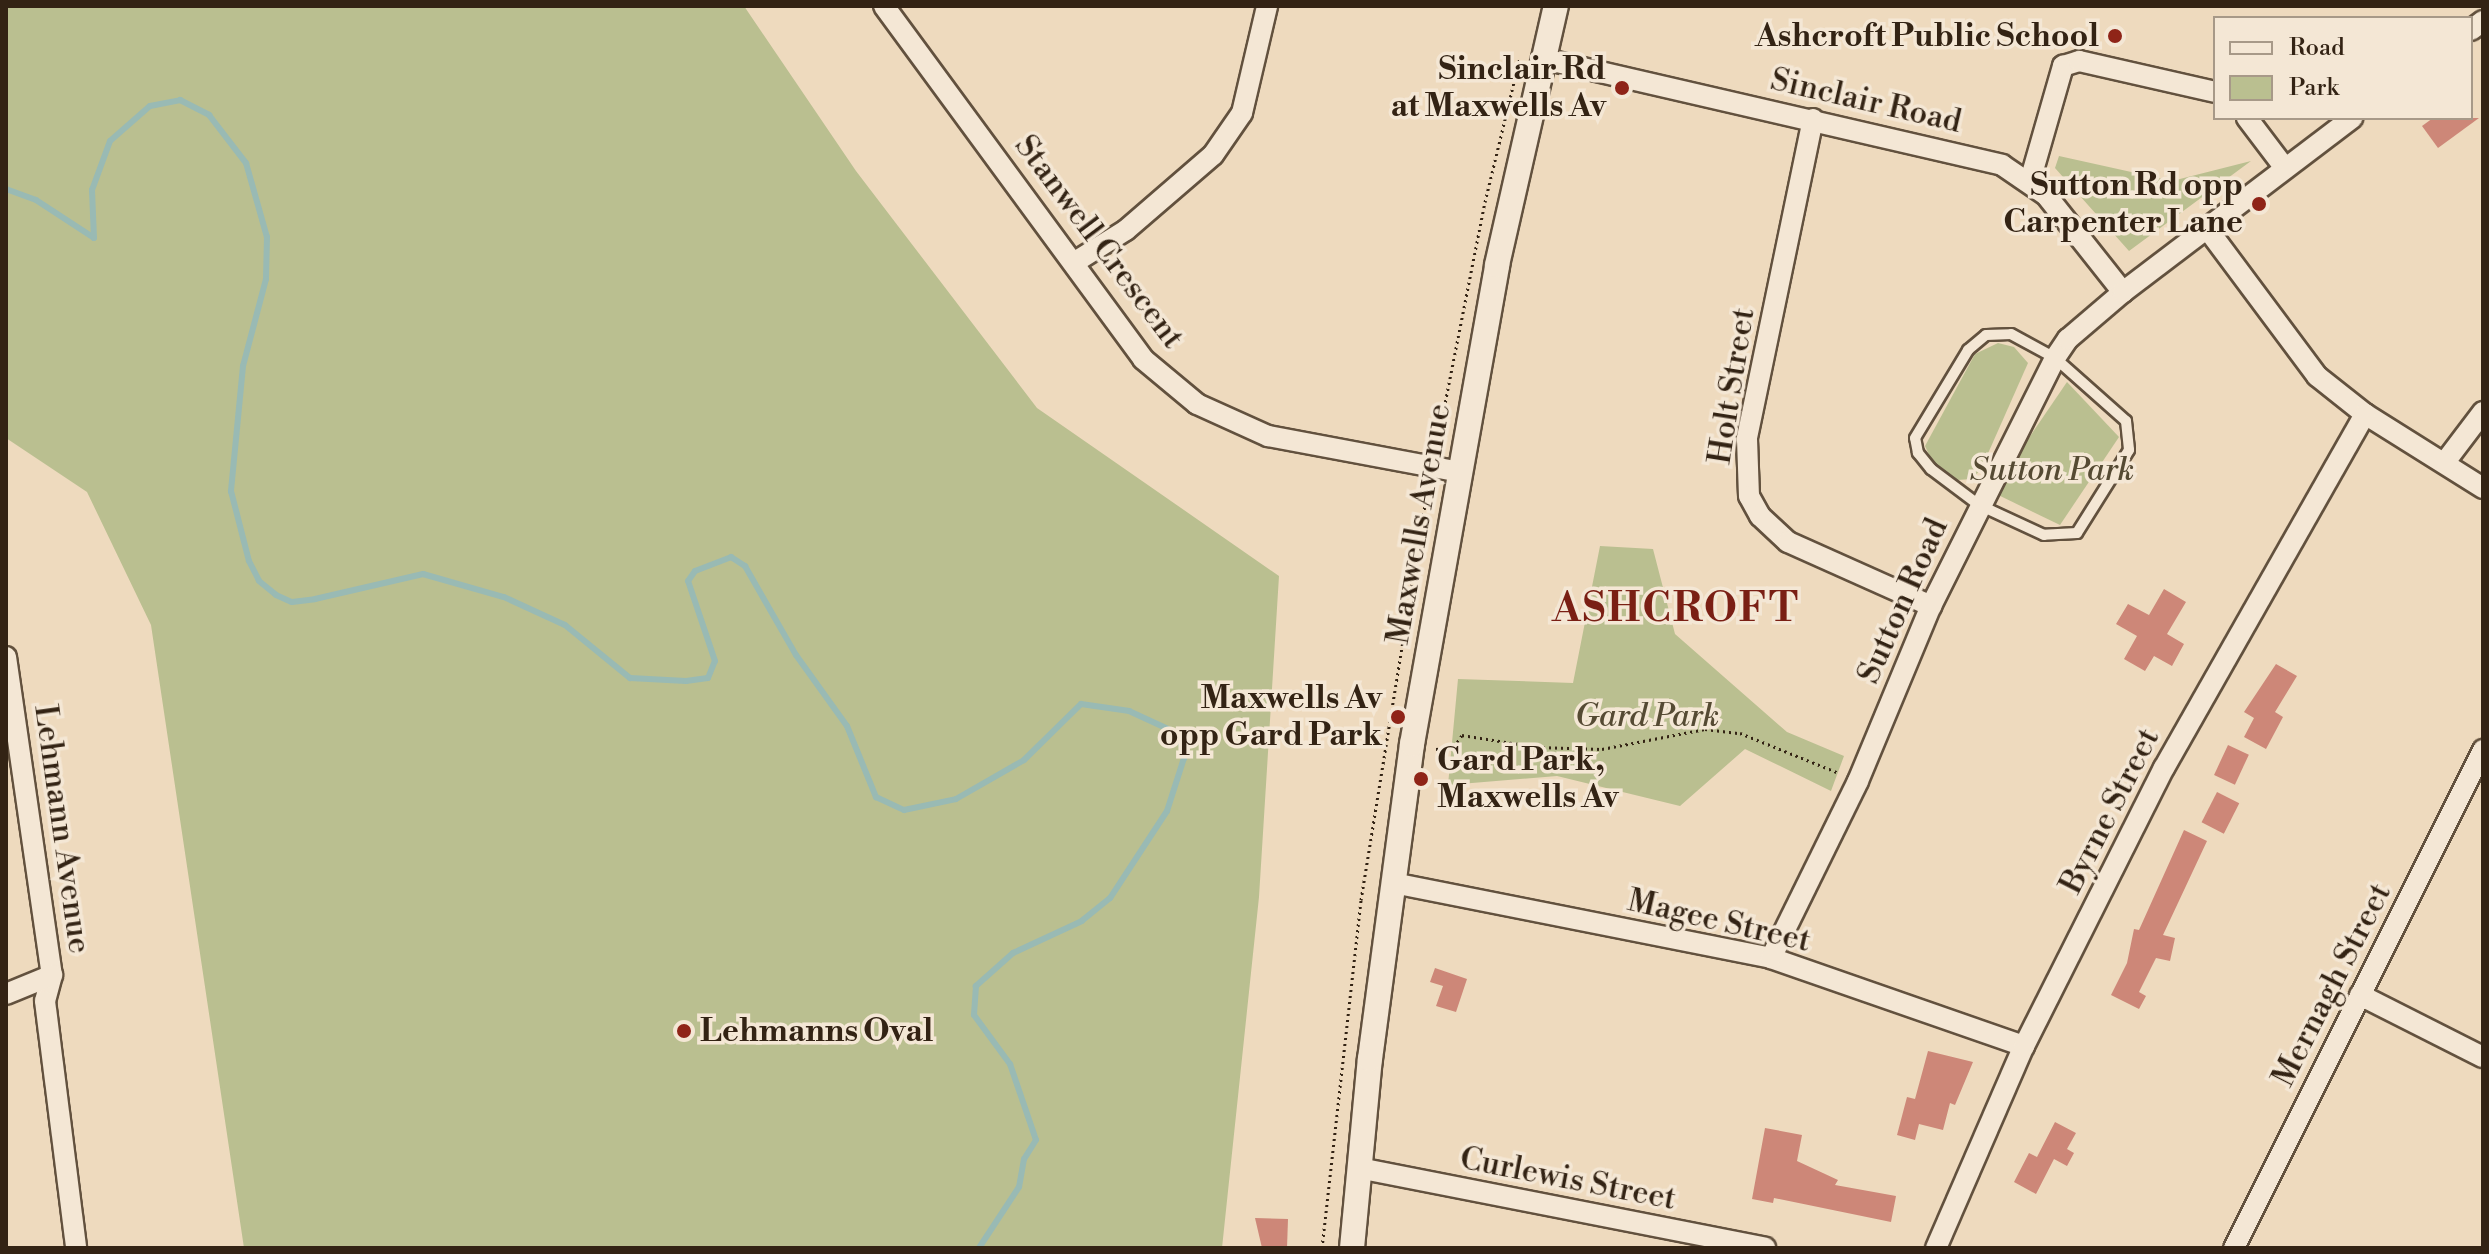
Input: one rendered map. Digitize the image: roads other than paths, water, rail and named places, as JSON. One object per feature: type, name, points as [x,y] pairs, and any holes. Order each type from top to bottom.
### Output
[{"type":"street","name":"Stanwell Crescent","points":[[884,6],[1075,262],[1143,359],[1197,404],[1268,436],[1460,472]]},
{"type":"street","points":[[1075,262],[1126,230],[1213,155],[1242,113],[1267,6]]},
{"type":"street","name":"Maxwells Avenue","points":[[1352,1248],[1393,883],[1460,472],[1497,265],[1556,6]]},
{"type":"street","name":"Sinclair Road","points":[[1544,59],[1963,153],[2030,181],[2123,292]]},
{"type":"street","points":[[2030,181],[2063,66],[2079,61],[2213,92]]},
{"type":"street","name":"Holt Street","points":[[1813,119],[1747,439],[1749,496],[1760,516],[1788,542],[1931,606]]},
{"type":"street","points":[[2249,120],[2285,168]]},
{"type":"street","name":"Sutton Road","points":[[1771,958],[1858,781],[1931,606],[1979,505],[2055,358],[2068,339],[2206,227],[2349,120]]},
{"type":"street","points":[[2206,227],[2317,376],[2365,414],[2483,488]]},
{"type":"street","points":[[2445,462],[2483,412]]},
{"type":"street","name":"Byrne Street","points":[[1936,1248],[2024,1046],[2164,768],[2365,414]]},
{"type":"street","name":"Lehmann Avenue","points":[[6,657],[52,975],[45,1001],[76,1248]]},
{"type":"street","name":"Mernagh Street","points":[[2234,1248],[2483,750]]},
{"type":"street","name":"Magee Street","points":[[1393,883],[1771,958],[2024,1046]]},
{"type":"street","points":[[6,994],[52,975]]},
{"type":"street","points":[[2360,995],[2483,1057]]},
{"type":"street","name":"Curlewis Street","points":[[1359,1168],[1765,1248]]},
{"type":"lane","points":[[2011,334],[2055,358],[2126,421],[2129,450],[2077,533],[2044,535],[1979,505],[1931,469],[1915,438],[1968,350],[1986,335],[2011,334]]},
{"type":"waterway","points":[[6,189],[36,200],[94,238],[92,190],[110,141],[150,106],[180,100],[209,115],[246,163],[267,237],[266,279],[243,366],[231,491],[249,561],[259,581],[276,595],[292,602],[315,599],[423,574],[504,597],[565,625],[630,678],[686,681],[708,678],[715,661],[688,581],[695,571],[731,557],[745,566],[796,655],[847,726],[876,797],[904,810],[956,799],[1024,760],[1081,704],[1129,711],[1179,734],[1184,758],[1167,811],[1110,898],[1082,921],[1013,953],[976,986],[974,1015],[1010,1064],[1036,1140],[1024,1159],[1019,1187],[979,1248]]},
{"type":"place","name":"Ashcroft Public School","points":[[2115,36]]},
{"type":"place","name":"Sinclair Rd at Maxwells Av","points":[[1622,88]]},
{"type":"place","name":"Sutton Rd opp Carpenter Lane","points":[[2259,204]]},
{"type":"place","name":"Maxwells Av opp Gard Park","points":[[1398,717]]},
{"type":"place","name":"Gard Park, Maxwells Av","points":[[1421,779]]},
{"type":"place","name":"Lehmanns Oval","points":[[684,1031]]},
{"type":"district","name":"ASHCROFT","points":[[1676,609]]},
{"type":"park label","name":"Sutton Park","points":[[2052,470]]},
{"type":"park label","name":"Gard Park","points":[[1647,716]]}]
